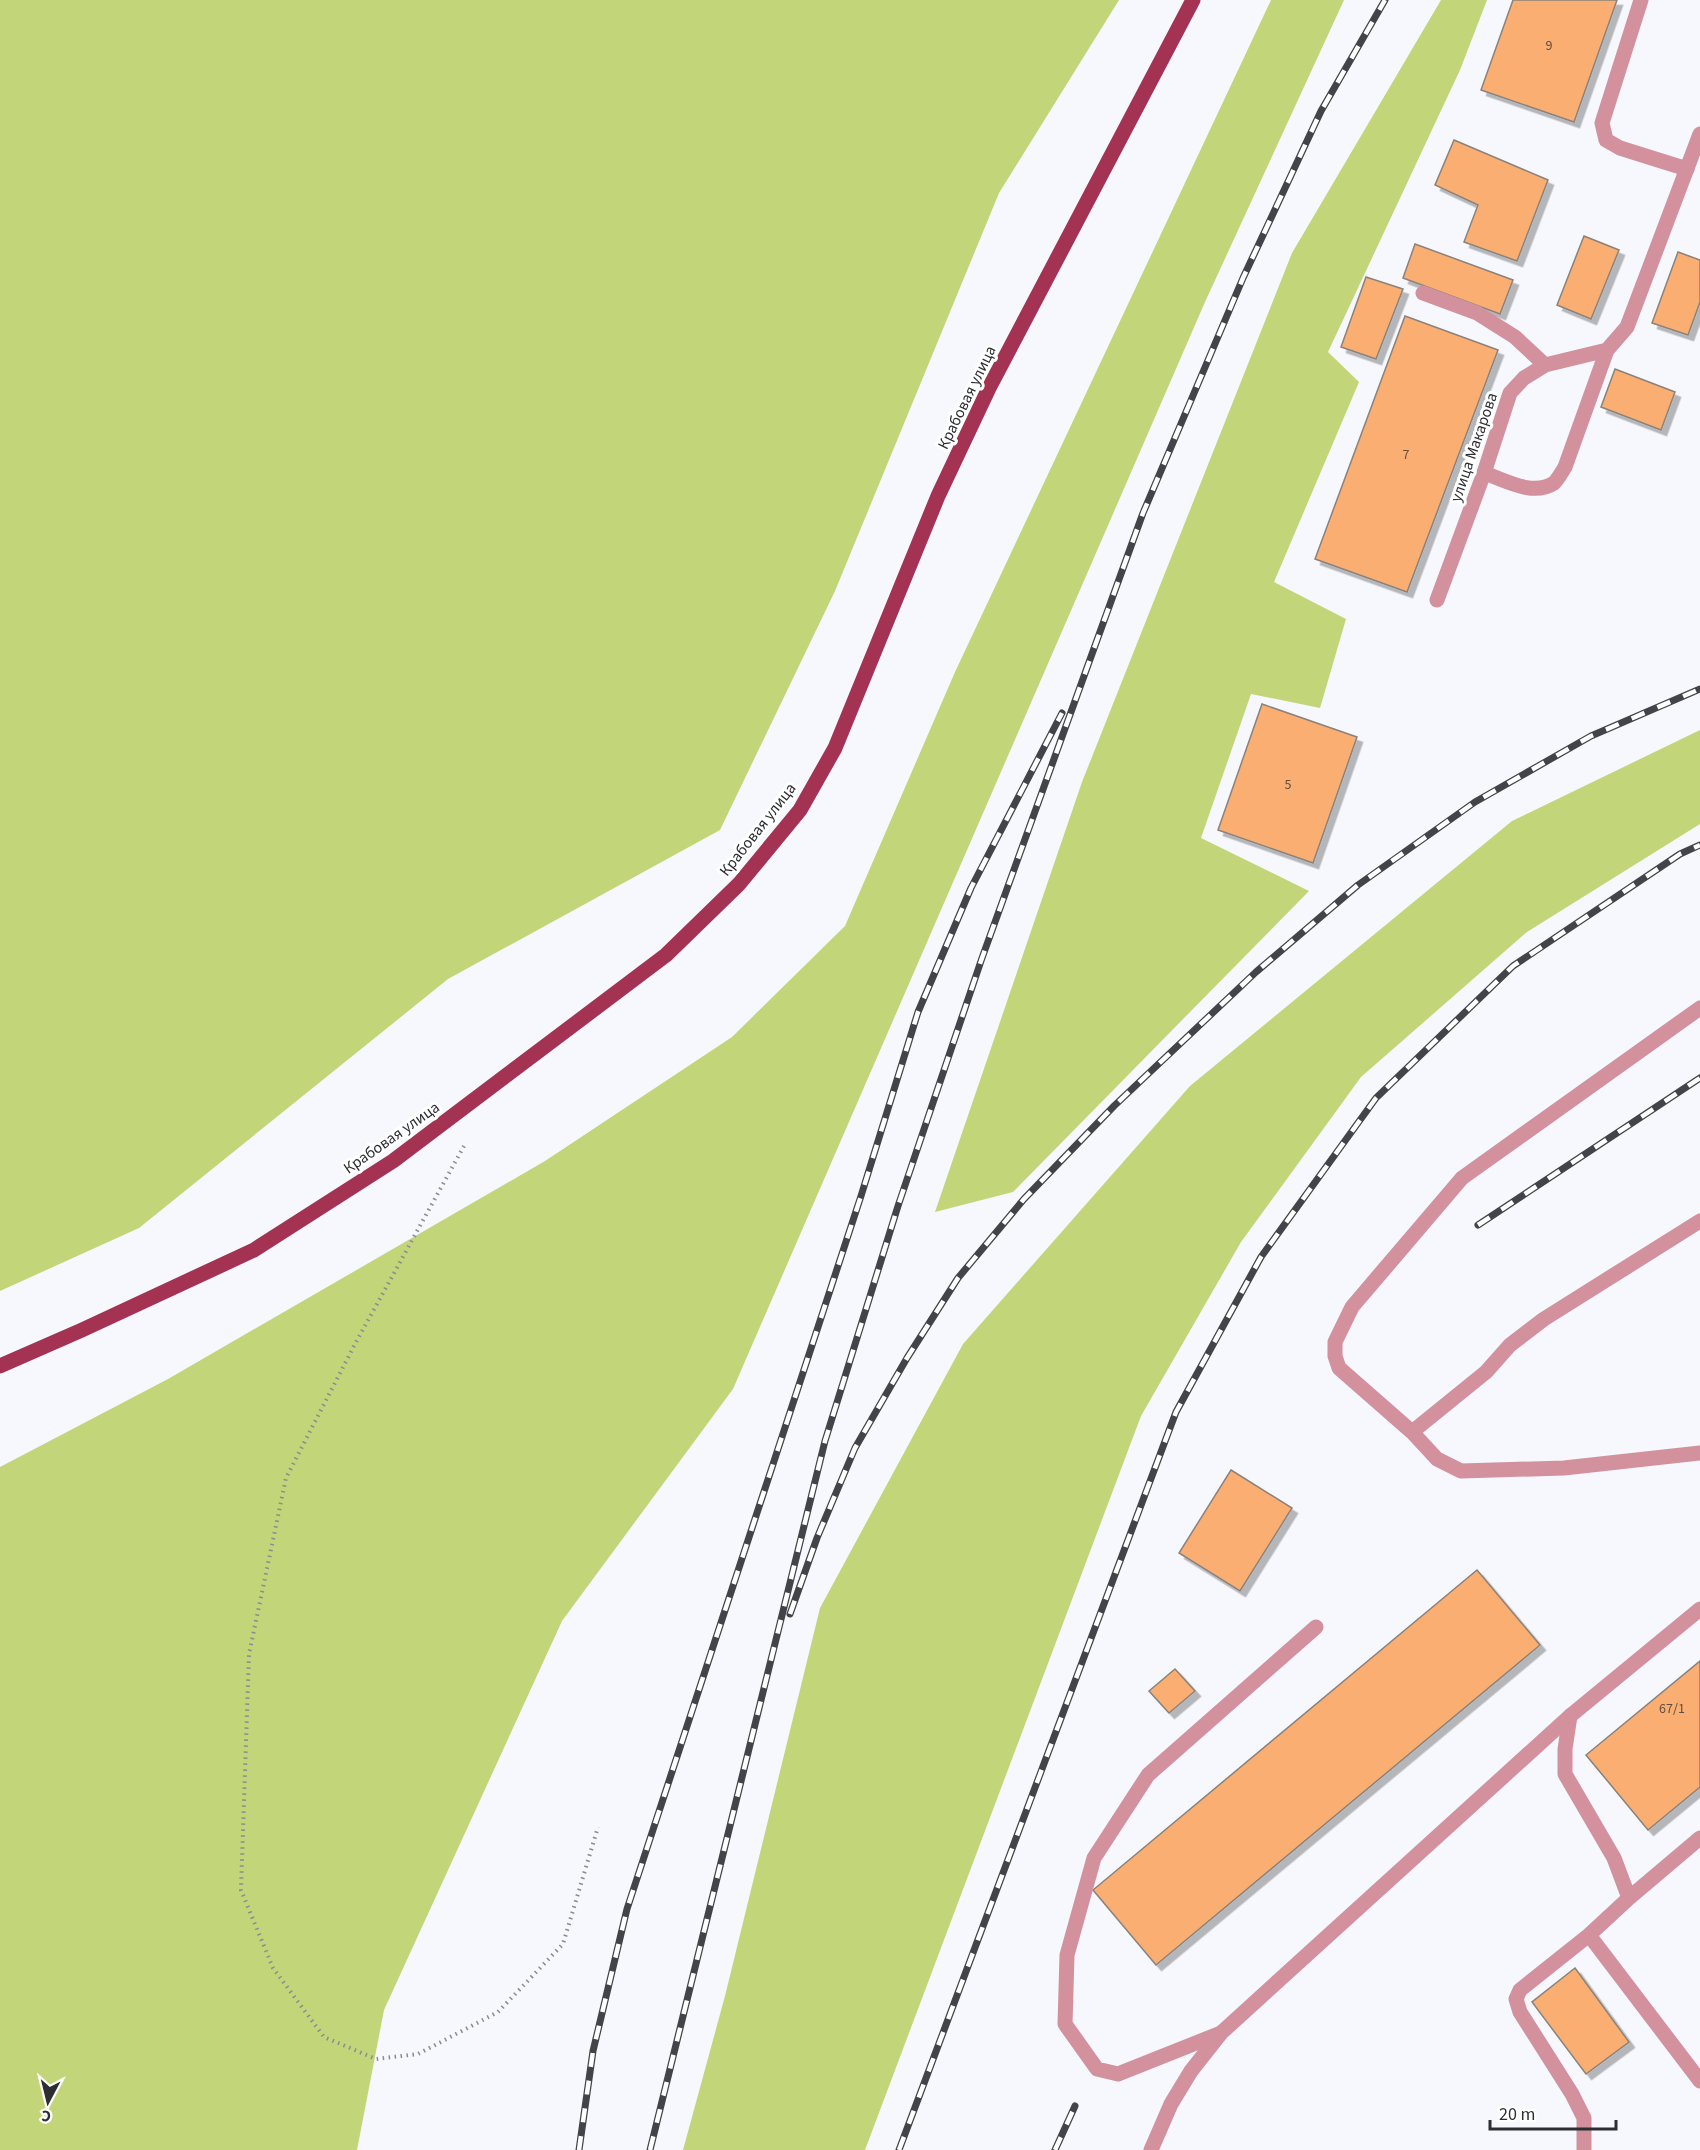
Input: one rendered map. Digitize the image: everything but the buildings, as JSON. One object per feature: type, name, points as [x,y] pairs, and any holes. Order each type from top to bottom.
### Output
[{"type":"main road","name":"Крабовая улица","points":[[0,1366],[254,1250],[393,1161],[666,955],[739,884],[800,810],[835,747],[938,496],[984,399],[1193,0]]},
{"type":"street","points":[[1641,0],[1602,123],[1606,140],[1620,148],[1687,169]]},
{"type":"street","points":[[1484,473],[1528,488],[1539,489],[1555,482],[1565,467],[1606,350],[1627,327],[1700,134]]},
{"type":"street","points":[[1423,293],[1477,313],[1515,337],[1545,365]]},
{"type":"street","name":"улица Макарова","points":[[1437,600],[1484,473],[1510,393],[1524,378],[1545,365],[1606,350]]},
{"type":"street","points":[[1700,1008],[1462,1178],[1352,1307],[1335,1342],[1335,1356],[1340,1368],[1412,1432],[1437,1459],[1461,1471],[1564,1468],[1700,1453]]},
{"type":"street","points":[[1412,1432],[1486,1372],[1510,1346],[1544,1319],[1700,1221]]},
{"type":"street","points":[[1150,2150],[1171,2104],[1186,2079],[1221,2033],[1570,1716],[1700,1609]]},
{"type":"street","points":[[1221,2033],[1118,2074],[1097,2069],[1065,2024],[1067,1955],[1094,1858],[1148,1775],[1316,1627]]},
{"type":"street","points":[[1570,1716],[1564,1749],[1565,1774],[1614,1858],[1629,1898]]},
{"type":"street","points":[[1584,2150],[1584,2118],[1572,2094],[1520,2012],[1516,1999],[1520,1990],[1589,1935],[1700,1838]]},
{"type":"street","points":[[1589,1935],[1700,2081]]},
{"type":"path","points":[[466,1143],[356,1342],[286,1478],[249,1654],[241,1890],[273,1968],[324,2037],[376,2059],[418,2054],[498,2012],[563,1944],[598,1827]]},
{"type":"green space","points":[[0,0],[1119,0],[999,193],[835,591],[720,830],[448,979],[139,1228],[0,1291]]},
{"type":"green space","points":[[1271,0],[1344,0],[1205,302],[733,1389],[562,1621],[384,2010],[357,2150],[0,2150],[0,1467],[168,1379],[545,1161],[732,1037],[845,926],[955,672]]},
{"type":"green space","points":[[1441,0],[1487,0],[1460,70],[1328,352],[1359,382],[1274,582],[1346,619],[1320,708],[1251,694],[1201,838],[1309,891],[1013,1192],[935,1212],[1082,782],[1292,253]]},
{"type":"green space","points":[[1700,730],[1700,824],[1527,932],[1361,1077],[1241,1242],[1141,1416],[865,2150],[683,2150],[725,1996],[820,1608],[963,1344],[1190,1086],[1512,821]]},
{"type":"railway","points":[[650,2150],[825,1441],[898,1206],[982,958],[1143,513],[1243,278],[1321,111],[1385,0]]},
{"type":"railway","points":[[790,1614],[817,1538],[855,1448],[907,1358],[958,1278],[1024,1199],[1114,1106],[1256,972],[1358,885],[1475,802],[1591,736],[1700,689]]},
{"type":"railway","points":[[579,2150],[593,2051],[627,1909],[861,1196],[918,1012],[971,888],[1062,713]]},
{"type":"railway","points":[[899,2150],[1176,1412],[1261,1257],[1376,1098],[1513,966],[1680,854],[1700,845]]},
{"type":"railway","points":[[1478,1225],[1700,1078]]},
{"type":"railway","points":[[1055,2150],[1075,2106]]}]
